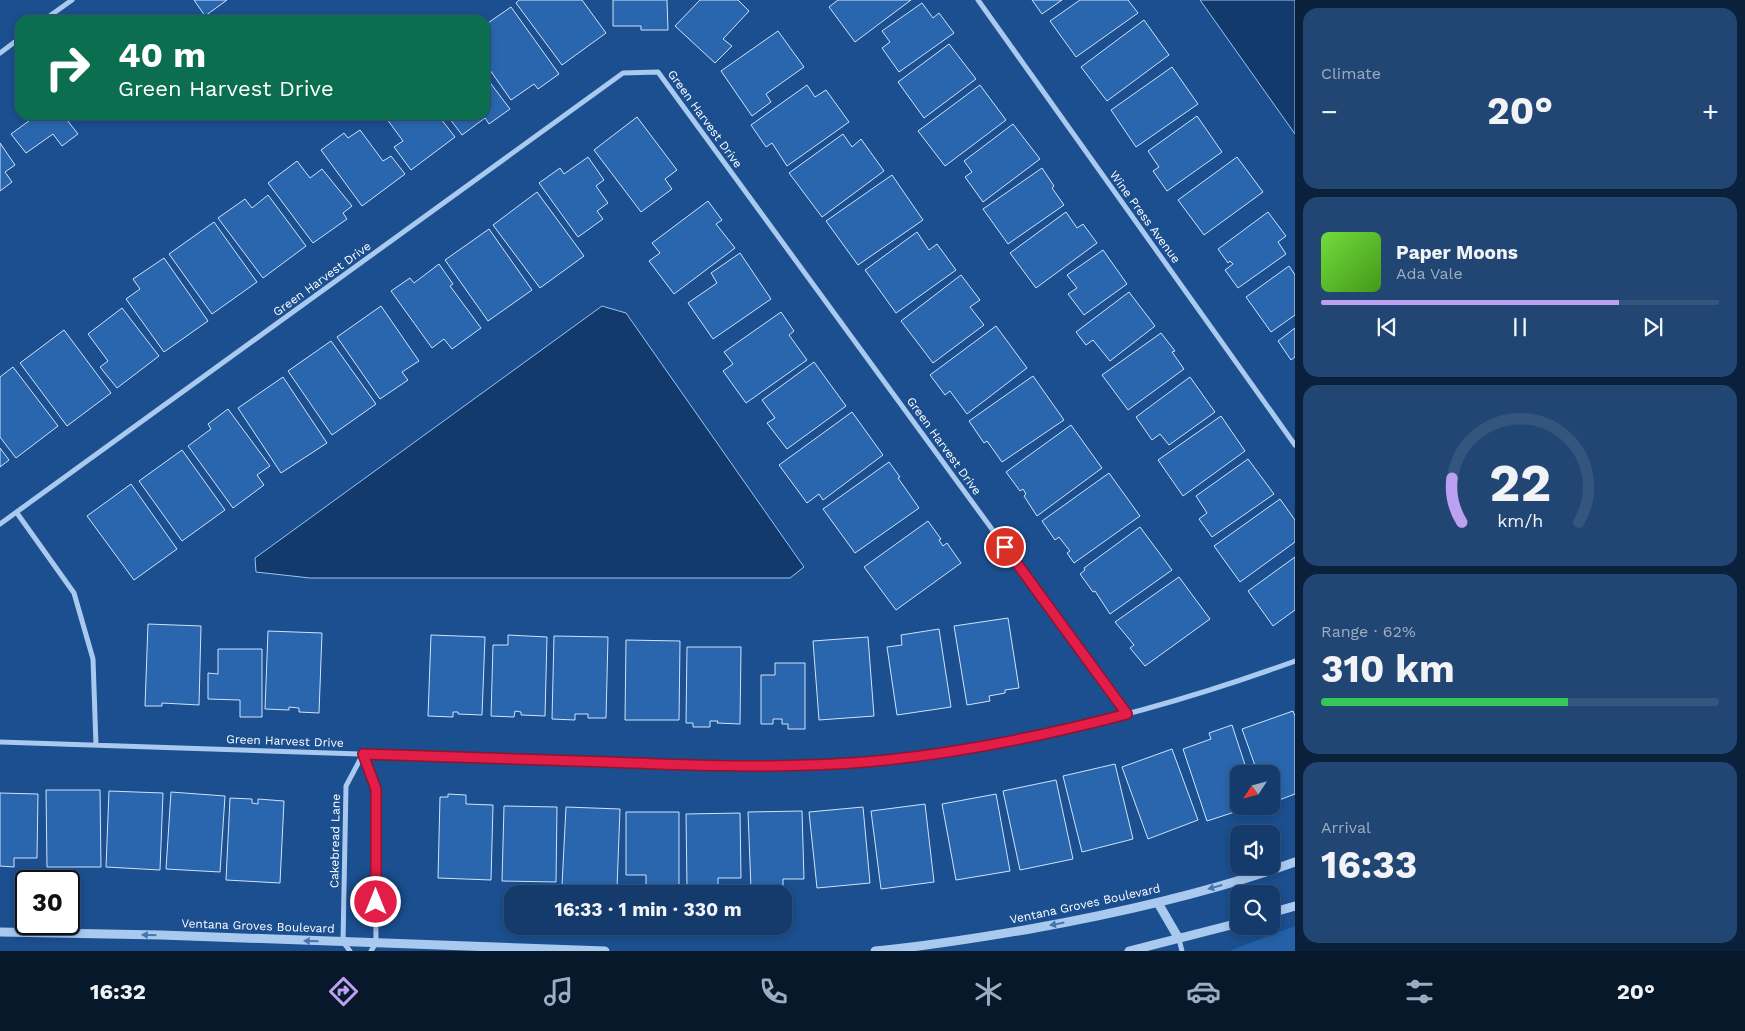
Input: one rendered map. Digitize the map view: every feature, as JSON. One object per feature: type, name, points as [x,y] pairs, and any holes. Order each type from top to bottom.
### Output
[{"type":"street","points":[[51,15],[72,0]]},
{"type":"street","name":"Wine Press Avenue","points":[[978,0],[1295,445]]},
{"type":"street","points":[[0,53],[15,42]]},
{"type":"street","name":"Green Harvest Drive","points":[[0,524],[623,73],[658,72],[1127,714]]},
{"type":"street","points":[[17,513],[74,593],[93,659],[96,745]]},
{"type":"street","name":"Green Harvest Drive","points":[[0,742],[751,766],[834,764],[904,758],[984,746],[1065,730],[1213,689],[1295,661]]},
{"type":"street","points":[[363,754],[376,789],[374,947]]},
{"type":"street","name":"Cakebread Lane","points":[[343,942],[346,786],[363,754]]},
{"type":"street","name":"Ventana Groves Boulevard","points":[[875,951],[980,938],[1158,903],[1295,862]]},
{"type":"street","points":[[1158,903],[1179,939],[1182,951]]},
{"type":"street","points":[[1280,910],[1295,906]]},
{"type":"street","points":[[1129,951],[1230,925]]},
{"type":"street","name":"Ventana Groves Boulevard","points":[[0,932],[343,942],[374,947],[605,951]]},
{"type":"street","points":[[343,942],[350,951]]},
{"type":"shaded area","points":[[1200,0],[1295,0],[1295,134]]},
{"type":"shaded area","points":[[602,306],[626,313],[804,567],[790,578],[310,578],[256,572],[255,558]]},
{"type":"shaded area","points":[[1295,926],[1295,951],[1229,951],[1271,935],[1280,935],[1280,932]]},
{"type":"building","points":[[194,0],[227,0],[206,15],[204,15]]},
{"type":"building","points":[[519,0],[582,0],[606,33],[562,65],[516,3]]},
{"type":"building","points":[[613,0],[667,0],[668,30],[641,30],[641,26],[613,26]]},
{"type":"building","points":[[700,0],[738,0],[749,11],[723,39],[732,46],[715,63],[675,26]]},
{"type":"building","points":[[838,0],[911,0],[855,42],[829,7]]},
{"type":"building","points":[[1032,0],[1062,0],[1042,14]]},
{"type":"building","points":[[1080,0],[1128,0],[1138,13],[1076,57],[1050,21]]},
{"type":"building","points":[[922,3],[933,18],[939,13],[954,33],[899,72],[882,48],[890,42],[882,31]]},
{"type":"building","points":[[511,7],[559,74],[538,89],[534,84],[511,100],[490,70],[490,22]]},
{"type":"building","points":[[1144,20],[1169,55],[1107,101],[1081,67]]},
{"type":"building","points":[[778,31],[804,67],[766,94],[771,102],[752,116],[721,71]]},
{"type":"building","points":[[949,44],[976,79],[924,118],[898,82]]},
{"type":"building","points":[[1172,67],[1198,104],[1136,147],[1111,110]]},
{"type":"building","points":[[490,83],[510,109],[489,124],[486,120],[490,120]]},
{"type":"building","points":[[807,85],[815,97],[826,90],[849,122],[787,166],[772,143],[766,147],[751,125]]},
{"type":"building","points":[[980,85],[1006,120],[945,166],[918,131]]},
{"type":"building","points":[[1197,116],[1222,152],[1167,191],[1153,171],[1159,167],[1148,151]]},
{"type":"building","points":[[637,117],[677,170],[665,179],[672,189],[641,212],[594,150]]},
{"type":"building","points":[[30,120],[67,120],[78,134],[62,146],[53,134],[26,153],[11,134]]},
{"type":"building","points":[[388,120],[442,120],[455,137],[411,170],[394,147],[403,141]]},
{"type":"building","points":[[451,120],[482,120],[462,135]]},
{"type":"building","points":[[1013,124],[1040,159],[983,202],[965,177],[972,172],[964,161]]},
{"type":"building","points":[[360,130],[383,161],[391,156],[405,174],[362,206],[321,150],[344,133],[348,138]]},
{"type":"building","points":[[843,134],[852,147],[861,139],[884,171],[822,217],[789,173]]},
{"type":"building","points":[[0,143],[15,165],[5,172],[12,182],[0,191]]},
{"type":"building","points":[[588,157],[604,180],[596,186],[608,203],[597,211],[603,219],[578,237],[539,183],[560,168],[564,174]]},
{"type":"building","points":[[1237,157],[1263,192],[1204,235],[1178,200]]},
{"type":"building","points":[[297,161],[310,178],[322,169],[352,206],[343,213],[347,219],[313,243],[268,183]]},
{"type":"building","points":[[1042,168],[1054,186],[1052,188],[1064,205],[1008,244],[983,209]]},
{"type":"building","points":[[892,175],[923,220],[858,265],[826,221]]},
{"type":"building","points":[[537,192],[584,256],[540,288],[493,225]]},
{"type":"building","points":[[268,195],[306,246],[263,278],[218,218],[245,199],[252,208]]},
{"type":"building","points":[[708,201],[722,220],[716,224],[735,248],[674,294],[649,261],[660,253],[652,243]]},
{"type":"building","points":[[1066,212],[1077,228],[1083,224],[1097,243],[1036,288],[1010,253]]},
{"type":"building","points":[[1268,212],[1286,236],[1278,242],[1286,254],[1238,288],[1225,270],[1233,264],[1230,261],[1228,263],[1218,249]]},
{"type":"building","points":[[214,222],[257,282],[212,314],[169,254]]},
{"type":"building","points":[[489,229],[532,290],[488,321],[445,260]]},
{"type":"building","points":[[917,232],[929,250],[937,244],[956,270],[896,313],[865,270]]},
{"type":"building","points":[[1103,250],[1127,284],[1084,315],[1068,294],[1077,288],[1067,275]]},
{"type":"building","points":[[740,253],[771,299],[713,339],[688,303],[717,283],[711,273]]},
{"type":"building","points":[[164,258],[208,321],[164,352],[126,299],[140,289],[133,279]]},
{"type":"building","points":[[439,264],[453,284],[450,286],[481,328],[452,349],[444,339],[432,348],[391,291],[410,278],[414,283]]},
{"type":"building","points":[[1289,266],[1295,275],[1295,315],[1271,332],[1246,297]]},
{"type":"building","points":[[961,275],[980,300],[970,307],[984,325],[933,363],[901,321]]},
{"type":"building","points":[[1129,292],[1155,326],[1110,361],[1093,340],[1086,345],[1076,332]]},
{"type":"building","points":[[381,306],[419,361],[402,372],[408,380],[380,399],[337,337]]},
{"type":"building","points":[[122,308],[159,356],[117,388],[100,367],[108,361],[88,334]]},
{"type":"building","points":[[781,312],[794,331],[789,335],[807,360],[746,403],[723,371],[733,364],[724,352]]},
{"type":"building","points":[[996,326],[1027,368],[967,414],[950,391],[945,395],[930,375]]},
{"type":"building","points":[[1295,328],[1295,357],[1291,360],[1278,341]]},
{"type":"building","points":[[64,330],[111,393],[67,426],[20,363]]},
{"type":"building","points":[[1161,333],[1175,351],[1172,352],[1184,369],[1128,410],[1102,375]]},
{"type":"building","points":[[331,341],[376,404],[332,435],[288,371]]},
{"type":"building","points":[[814,362],[846,406],[787,449],[767,423],[775,418],[762,400]]},
{"type":"building","points":[[13,367],[58,426],[16,458],[0,437],[0,377]]},
{"type":"building","points":[[1033,376],[1064,420],[1002,462],[987,441],[984,443],[969,421]]},
{"type":"building","points":[[283,377],[327,443],[281,473],[238,408]]},
{"type":"building","points":[[1190,377],[1215,412],[1169,445],[1160,434],[1152,440],[1136,417]]},
{"type":"building","points":[[228,409],[270,466],[257,475],[264,485],[233,508],[188,446],[211,429],[208,424]]},
{"type":"building","points":[[852,412],[883,455],[823,500],[819,494],[807,503],[779,465]]},
{"type":"building","points":[[1221,416],[1245,451],[1183,496],[1158,460]]},
{"type":"building","points":[[1071,425],[1102,468],[1037,516],[1024,496],[1026,494],[1023,489],[1020,491],[1006,472]]},
{"type":"building","points":[[0,448],[9,460],[0,467]]},
{"type":"building","points":[[182,450],[225,510],[182,541],[139,481]]},
{"type":"building","points":[[1248,459],[1274,494],[1212,537],[1199,519],[1207,513],[1196,496]]},
{"type":"building","points":[[889,462],[919,508],[855,553],[823,509]]},
{"type":"building","points":[[1109,473],[1140,516],[1074,563],[1067,553],[1070,551],[1059,537],[1055,540],[1042,521]]},
{"type":"building","points":[[131,484],[177,549],[134,580],[87,516]]},
{"type":"building","points":[[1280,499],[1295,520],[1295,542],[1240,582],[1214,546]]},
{"type":"building","points":[[928,521],[941,539],[939,540],[943,546],[947,543],[961,563],[896,610],[864,567]]},
{"type":"building","points":[[1140,527],[1172,570],[1110,614],[1095,591],[1093,592],[1080,574],[1085,570],[1084,568]]},
{"type":"building","points":[[1295,557],[1295,610],[1273,626],[1248,591]]},
{"type":"building","points":[[1179,577],[1210,619],[1145,666],[1130,648],[1134,645],[1115,622]]},
{"type":"building","points":[[1008,618],[1019,688],[1005,690],[1005,693],[989,696],[990,701],[967,705],[954,626]]},
{"type":"building","points":[[148,624],[201,626],[199,705],[162,703],[162,706],[145,706]]},
{"type":"building","points":[[939,629],[951,707],[897,715],[887,647],[902,645],[901,635]]},
{"type":"building","points":[[268,631],[322,633],[319,713],[299,712],[299,708],[289,707],[289,710],[265,709]]},
{"type":"building","points":[[431,635],[485,637],[482,715],[453,712],[453,717],[428,716]]},
{"type":"building","points":[[508,635],[547,637],[545,716],[521,715],[521,712],[515,711],[514,717],[491,716],[493,645],[508,645]]},
{"type":"building","points":[[554,636],[608,637],[606,718],[588,718],[588,714],[575,714],[575,720],[552,719]]},
{"type":"building","points":[[868,637],[874,716],[819,720],[813,641]]},
{"type":"building","points":[[626,640],[680,641],[679,720],[625,720]]},
{"type":"building","points":[[687,647],[741,647],[740,724],[710,721],[710,727],[693,727],[693,723],[686,723]]},
{"type":"building","points":[[218,649],[262,649],[262,717],[240,717],[240,700],[208,699],[208,673],[218,674]]},
{"type":"building","points":[[775,663],[805,663],[805,729],[788,729],[788,724],[782,724],[782,719],[773,719],[773,724],[761,724],[761,675],[775,675]]},
{"type":"building","points":[[1293,711],[1295,716],[1295,794],[1280,800],[1280,765],[1255,765],[1242,729]]},
{"type":"building","points":[[1232,725],[1245,765],[1230,765],[1230,814],[1207,821],[1183,749],[1211,739],[1209,733]]},
{"type":"building","points":[[1172,749],[1198,820],[1148,839],[1122,767]]},
{"type":"building","points":[[1115,764],[1133,839],[1082,852],[1063,776]]},
{"type":"building","points":[[1056,780],[1073,859],[1020,870],[1003,791]]},
{"type":"building","points":[[46,790],[100,790],[101,867],[47,867]]},
{"type":"building","points":[[109,791],[163,793],[160,870],[106,867]]},
{"type":"building","points":[[171,792],[225,796],[220,872],[166,869]]},
{"type":"building","points":[[0,793],[38,794],[37,858],[14,858],[14,867],[0,866]]},
{"type":"building","points":[[448,794],[466,795],[466,804],[493,805],[491,880],[438,878],[440,797],[448,797]]},
{"type":"building","points":[[996,794],[1010,871],[956,880],[942,804]]},
{"type":"building","points":[[230,798],[252,799],[252,803],[258,804],[258,799],[284,801],[280,883],[226,880]]},
{"type":"building","points":[[925,804],[934,882],[881,889],[871,811]]},
{"type":"building","points":[[504,806],[557,807],[556,882],[502,881]]},
{"type":"building","points":[[566,807],[620,809],[617,885],[562,885]]},
{"type":"building","points":[[863,807],[870,883],[817,888],[809,812]]},
{"type":"building","points":[[802,811],[804,879],[783,879],[783,885],[751,885],[748,812]]},
{"type":"building","points":[[626,812],[679,812],[679,885],[646,885],[646,875],[626,875]]},
{"type":"building","points":[[740,813],[741,878],[718,878],[718,885],[687,885],[686,814]]},
{"type":"route","points":[[376,902],[376,789],[363,754],[751,766],[834,764],[904,758],[984,746],[1065,730],[1127,714],[1005,547]]}]
